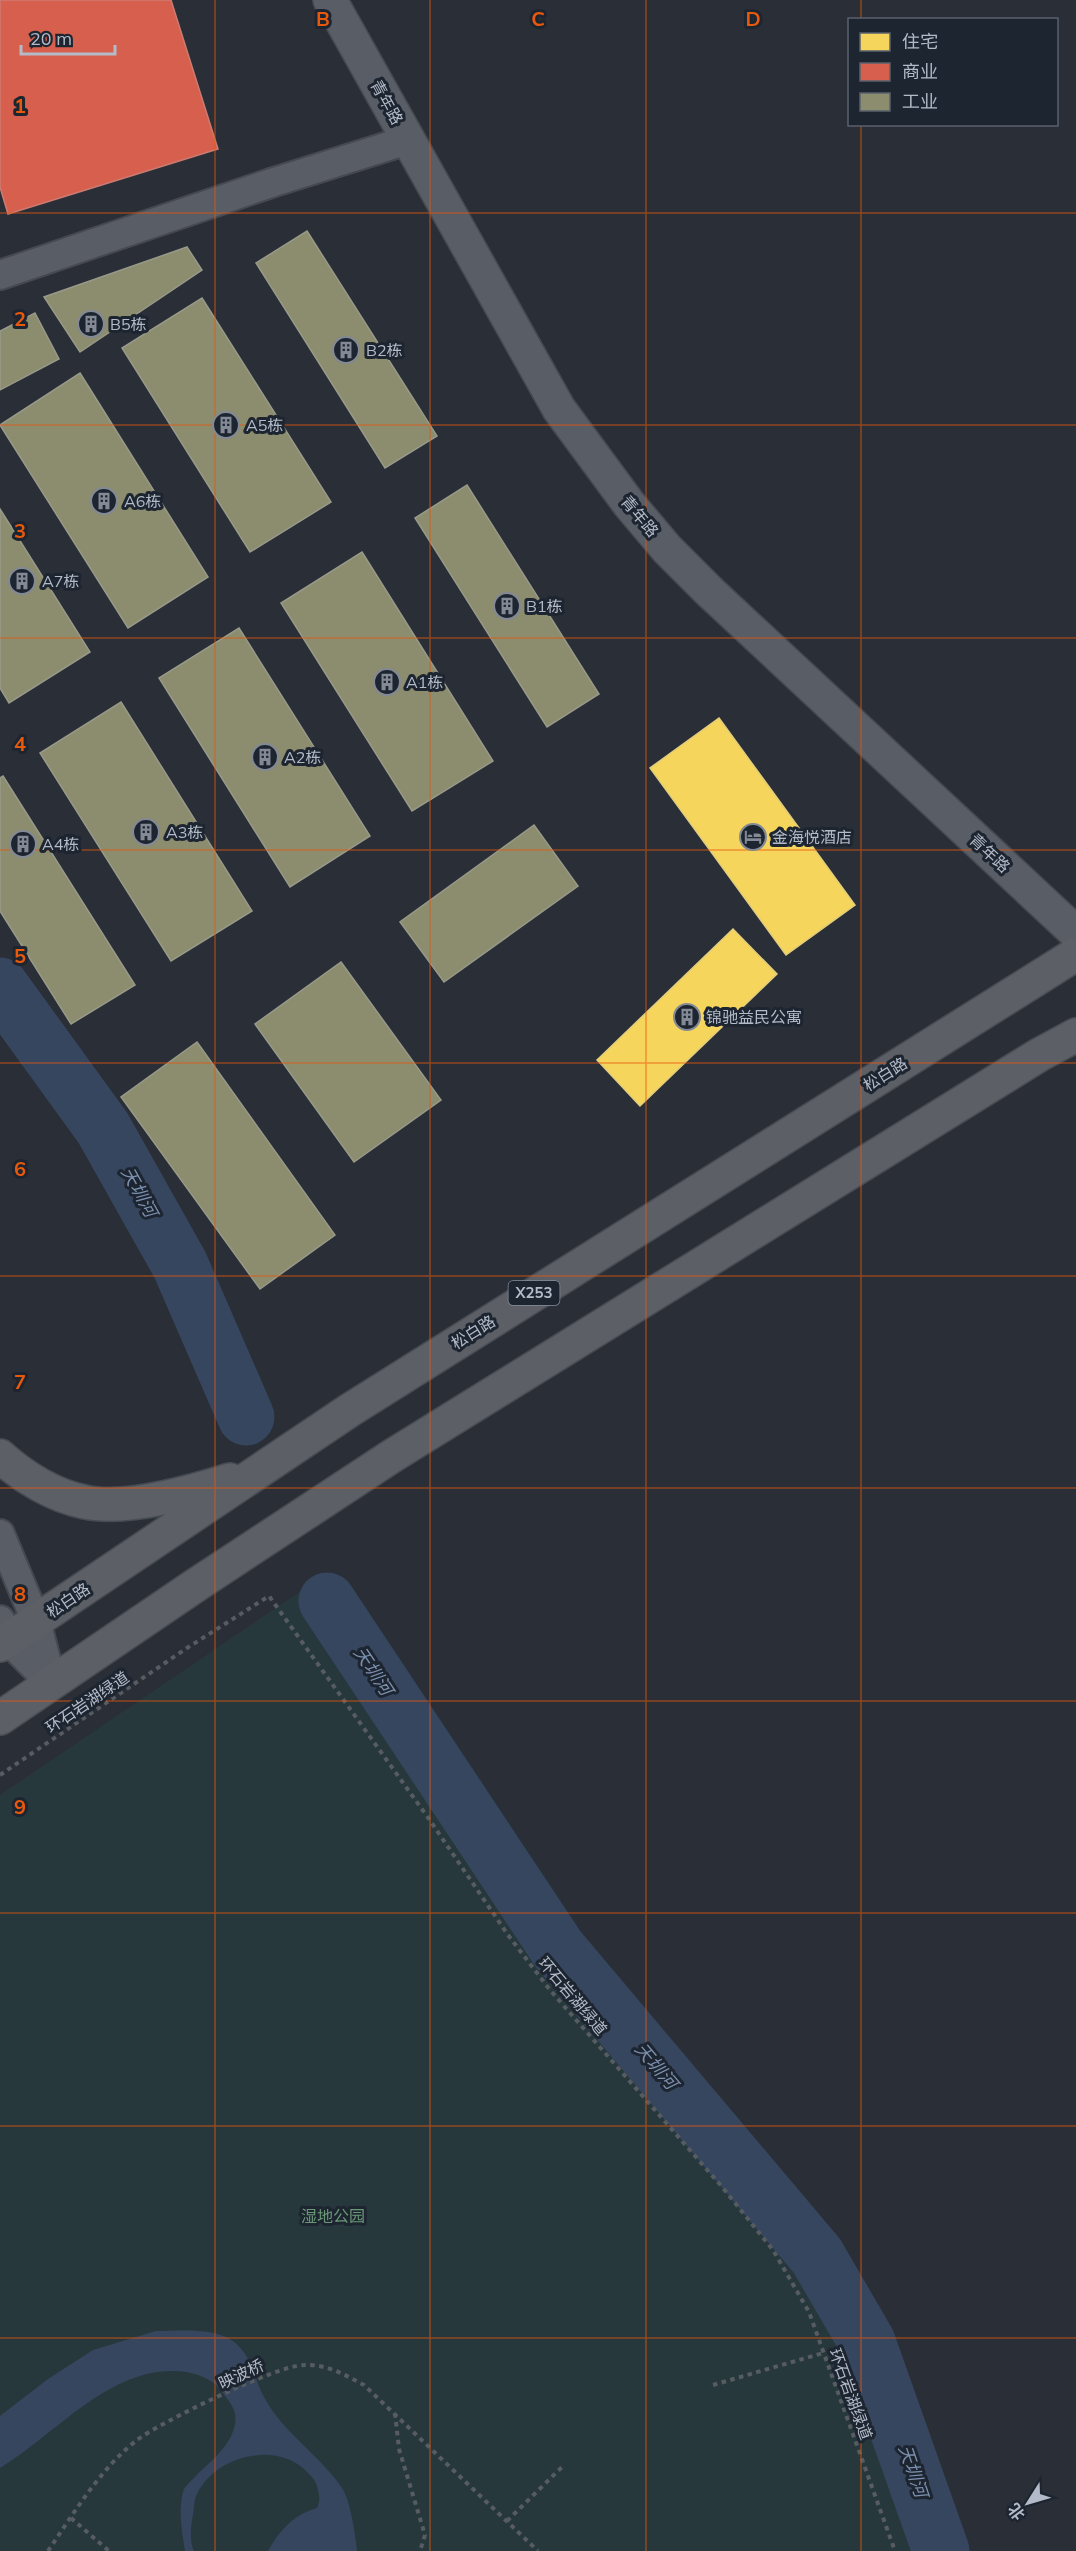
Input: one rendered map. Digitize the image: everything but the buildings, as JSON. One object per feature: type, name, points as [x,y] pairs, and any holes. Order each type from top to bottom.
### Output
[{"type":"main road","name":"松白路","points":[[3,1635],[36,1621],[350,1410],[1076,954]]},
{"type":"main road","points":[[0,1718],[392,1456],[1039,1055],[1076,1035]]},
{"type":"main road","points":[[0,1456],[29,1479],[86,1503],[139,1501],[174,1495],[240,1477],[271,1464]]},
{"type":"street","name":"青年路","points":[[330,0],[559,409],[629,504],[709,591],[1076,933]]},
{"type":"street","points":[[0,275],[274,182],[408,140]]},
{"type":"street","points":[[0,1534],[36,1621],[52,1683]]},
{"type":"street","points":[[3,1635],[52,1683]]},
{"type":"path","name":"环石岩湖绿道","points":[[0,1776],[187,1648],[269,1596],[429,1819],[508,1935],[550,1990],[723,2188],[773,2250],[809,2312],[895,2551]]},
{"type":"path","points":[[713,2385],[823,2352]]},
{"type":"path","name":"映波桥","points":[[48,2551],[108,2468],[138,2440],[179,2416],[276,2372],[303,2364],[333,2369],[364,2385],[538,2551]]},
{"type":"path","points":[[395,2413],[399,2449],[425,2535],[420,2551]]},
{"type":"path","points":[[507,2521],[564,2465]]},
{"type":"path","points":[[71,2518],[109,2551]]},
{"type":"green space","name":"湿地公园","points":[[301,1591],[550,1957],[671,2098],[809,2266],[860,2351],[927,2551],[0,2551],[0,1795]]},
{"type":"water","points":[[156,2331],[206,2332],[225,2337],[239,2347],[249,2360],[264,2397],[272,2410],[342,2488],[350,2510],[357,2551],[268,2551],[288,2524],[317,2508],[319,2497],[314,2479],[306,2471],[279,2456],[262,2455],[230,2462],[204,2482],[194,2503],[191,2543],[194,2551],[185,2551],[181,2514],[184,2490],[224,2447],[233,2432],[236,2419],[231,2404],[216,2385],[204,2377],[186,2372],[159,2372],[134,2378],[110,2389],[87,2403],[0,2468],[0,2416],[48,2379],[93,2350]]},
{"type":"waterway","name":"天圳河","points":[[0,986],[103,1128],[180,1265],[246,1417]]},
{"type":"waterway","name":"天圳河","points":[[327,1601],[558,1949],[817,2256],[867,2342],[941,2551]]},
{"type":"place","name":"B5栋","points":[[91,324]]},
{"type":"place","name":"B2栋","points":[[346,350]]},
{"type":"place","name":"A5栋","points":[[226,425]]},
{"type":"place","name":"A6栋","points":[[104,501]]},
{"type":"place","name":"A7栋","points":[[22,581]]},
{"type":"place","name":"B1栋","points":[[507,606]]},
{"type":"place","name":"A1栋","points":[[387,682]]},
{"type":"place","name":"A2栋","points":[[265,757]]},
{"type":"place","name":"A3栋","points":[[146,832]]},
{"type":"place","name":"金海悦酒店","points":[[753,837]]},
{"type":"place","name":"A4栋","points":[[23,844]]},
{"type":"place","name":"锦驰益民公寓","points":[[687,1017]]}]
